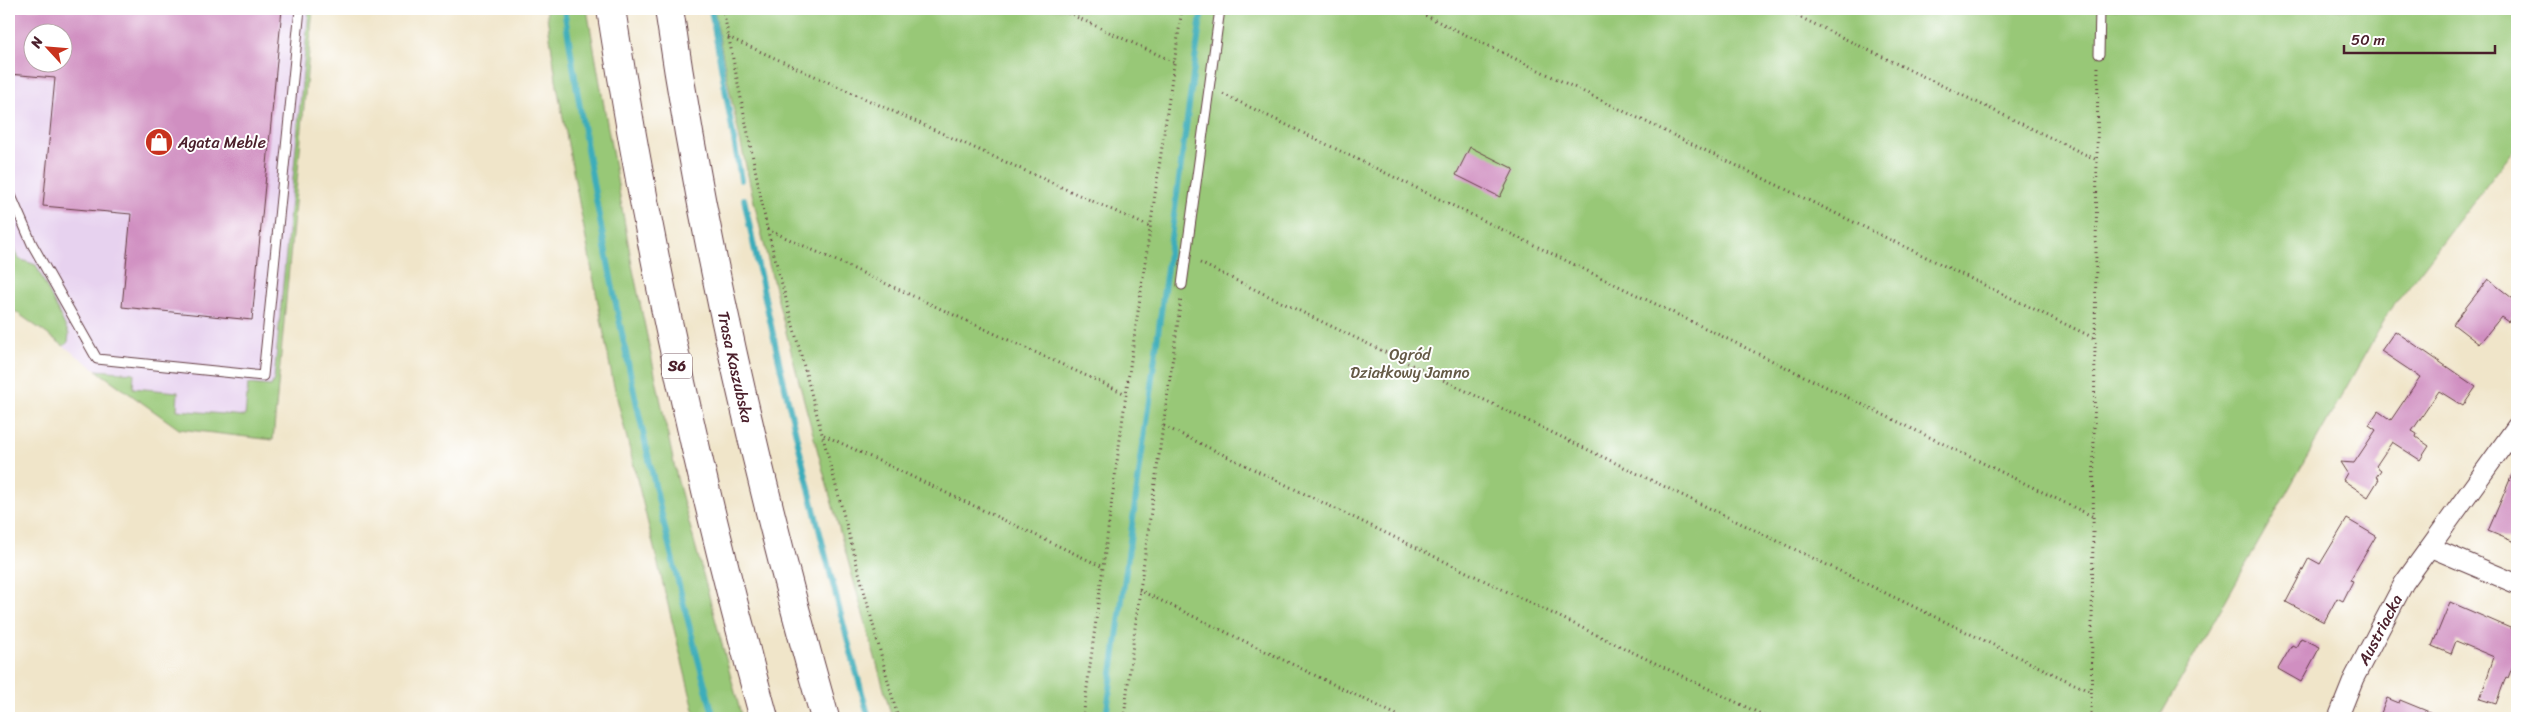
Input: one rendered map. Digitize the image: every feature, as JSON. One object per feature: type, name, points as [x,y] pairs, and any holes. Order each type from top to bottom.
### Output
[{"type":"highway","name":"S6","points":[[611,9],[640,185],[679,378],[735,613],[764,718]]},
{"type":"highway","name":"Trasa Kaszubska","points":[[669,9],[690,130],[736,366],[789,591],[825,718]]},
{"type":"street","name":"Austriacka","points":[[2338,718],[2354,678],[2404,584],[2432,548],[2517,426]]},
{"type":"street","points":[[2432,548],[2517,584]]},
{"type":"lane","points":[[9,192],[32,244],[97,359],[263,376],[300,9]]},
{"type":"lane","points":[[1182,285],[1220,9]]},
{"type":"lane","points":[[2099,54],[2100,9]]},
{"type":"path","points":[[722,9],[767,228],[824,435],[898,718]]},
{"type":"path","points":[[1059,9],[1174,62]]},
{"type":"path","points":[[1084,718],[1126,394],[1182,9]]},
{"type":"path","points":[[1412,9],[2094,338]]},
{"type":"path","points":[[1783,9],[2097,160]]},
{"type":"path","points":[[727,37],[1150,227]]},
{"type":"path","points":[[2091,718],[2094,338],[2099,54]]},
{"type":"path","points":[[1210,87],[2094,517]]},
{"type":"path","points":[[767,228],[1126,394]]},
{"type":"path","points":[[1187,257],[2092,692]]},
{"type":"path","points":[[1124,718],[1138,590],[1164,426],[1182,285]]},
{"type":"path","points":[[1164,426],[1769,718]]},
{"type":"path","points":[[824,435],[1103,567]]},
{"type":"path","points":[[1138,590],[1403,718]]},
{"type":"shaded area","points":[[9,9],[313,9],[273,440],[179,429],[9,307]]},
{"type":"green space","points":[[309,9],[313,9],[273,440],[179,429],[96,370],[134,373],[133,388],[178,392],[177,410],[245,416],[248,384],[271,386],[274,380]]},
{"type":"green space","points":[[546,9],[587,9],[632,265],[677,478],[742,718],[696,718],[613,382],[557,86]]},
{"type":"green space","name":"Ogród Działkowy Jamno","points":[[714,9],[2517,9],[2517,146],[2389,312],[2159,718],[892,718],[818,454],[772,277],[731,99]]},
{"type":"green space","points":[[9,236],[19,259],[36,265],[69,334],[68,342],[64,346],[9,307]]},
{"type":"building","name":"Agata Meble","points":[[9,9],[282,9],[252,320],[122,307],[131,214],[43,206],[55,78],[9,74]]},
{"type":"building","points":[[1470,147],[1514,169],[1500,197],[1456,175]]},
{"type":"building","points":[[2488,279],[2517,302],[2517,310],[2508,322],[2501,317],[2479,344],[2453,324]]},
{"type":"building","points":[[2395,331],[2476,387],[2463,406],[2439,391],[2412,431],[2417,434],[2416,437],[2429,446],[2420,460],[2392,442],[2376,466],[2381,470],[2376,477],[2379,479],[2368,497],[2343,480],[2347,473],[2340,462],[2354,463],[2376,430],[2369,425],[2378,411],[2391,420],[2420,377],[2381,351]]},
{"type":"building","points":[[2517,463],[2517,543],[2488,531]]},
{"type":"building","points":[[2347,519],[2376,536],[2350,580],[2353,581],[2343,601],[2337,598],[2324,622],[2286,602],[2309,558],[2320,564]]},
{"type":"building","points":[[2450,602],[2517,631],[2517,667],[2513,665],[2508,678],[2506,677],[2496,704],[2480,699],[2494,657],[2456,641],[2451,654],[2432,646]]},
{"type":"building","points":[[2301,638],[2320,647],[2301,682],[2278,669],[2292,645],[2296,647]]},
{"type":"building","points":[[2387,698],[2399,703],[2400,700],[2444,718],[2379,718]]},
{"type":"waterway","points":[[564,9],[594,188],[629,366],[668,543],[714,718]]},
{"type":"waterway","points":[[711,9],[741,180]]},
{"type":"waterway","points":[[1106,718],[1202,9]]},
{"type":"waterway","points":[[744,199],[802,460],[869,718]]},
{"type":"place","name":"Agata Meble","points":[[159,142]]}]
